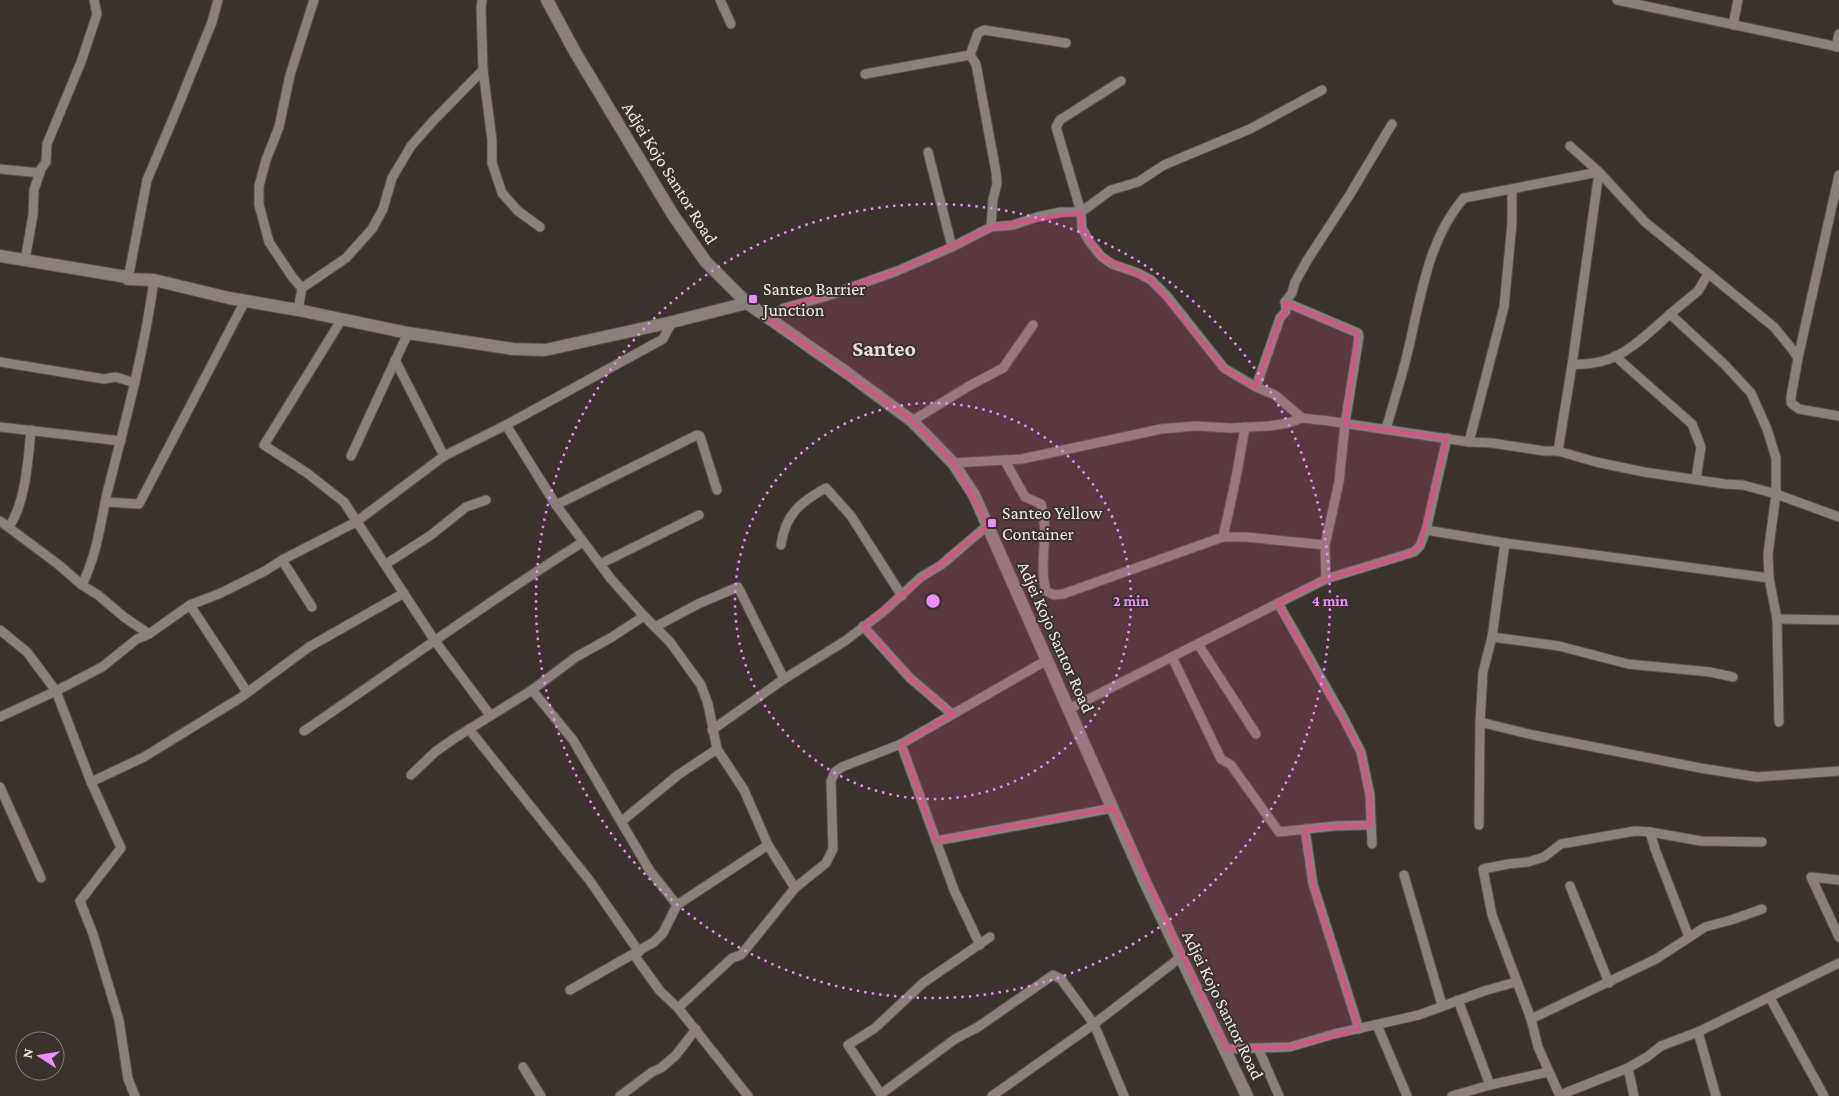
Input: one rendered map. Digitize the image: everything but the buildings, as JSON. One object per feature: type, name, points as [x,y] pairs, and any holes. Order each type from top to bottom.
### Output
[{"type":"street","points":[[25,260],[33,215],[34,190],[46,162],[47,144],[81,62],[94,22],[97,9],[94,0]]},
{"type":"street","points":[[128,279],[147,180],[212,22],[218,0]]},
{"type":"street","points":[[302,288],[269,242],[259,205],[259,186],[266,160],[279,127],[286,103],[290,75],[314,0]]},
{"type":"street","points":[[482,0],[484,70],[492,140],[492,163],[502,193],[518,211],[540,228]]},
{"type":"street","name":"Adjei Kojo Santor Road","points":[[547,0],[574,52],[673,215],[706,262],[748,303],[770,320],[912,421],[953,463],[974,495],[1145,882],[1247,1096]]},
{"type":"street","points":[[720,0],[731,24]]},
{"type":"street","points":[[1617,0],[1838,47],[1839,34]]},
{"type":"street","points":[[1732,25],[1738,0]]},
{"type":"street","points":[[970,55],[978,33],[984,30],[1066,43]]},
{"type":"street","points":[[865,74],[970,55]]},
{"type":"street","points":[[970,55],[976,64],[996,172],[997,184],[993,199],[990,227]]},
{"type":"street","points":[[298,310],[302,288],[346,258],[372,229],[383,209],[392,178],[411,146],[484,70]]},
{"type":"street","points":[[1121,81],[1060,120],[1056,127],[1080,212],[1082,228],[1089,241],[1101,256],[1112,264],[1138,273],[1151,280],[1167,296],[1224,368],[1256,387],[1276,395],[1302,418]]},
{"type":"street","points":[[770,320],[784,308],[824,297],[888,274],[952,247],[990,227],[1014,225],[1037,217],[1061,212],[1080,212],[1111,190],[1138,182],[1164,165],[1250,129],[1322,90]]},
{"type":"street","points":[[1256,387],[1278,322],[1286,311],[1286,302],[1292,293],[1295,282],[1392,124]]},
{"type":"street","points":[[1570,146],[1599,172],[1645,222],[1774,328],[1798,358]]},
{"type":"street","points":[[928,152],[952,247]]},
{"type":"street","points":[[0,169],[40,173]]},
{"type":"street","points":[[1386,429],[1403,372],[1426,275],[1450,215],[1464,198],[1599,172]]},
{"type":"street","points":[[1558,451],[1599,172]]},
{"type":"street","points":[[1839,175],[1798,358],[1791,403],[1799,409],[1839,416]]},
{"type":"street","points":[[1469,442],[1504,307],[1513,209],[1512,189]]},
{"type":"street","points":[[0,256],[127,277],[128,279],[154,280],[245,301],[408,333],[513,349],[545,350],[748,303]]},
{"type":"street","points":[[1572,365],[1605,361],[1644,338],[1698,291],[1708,274]]},
{"type":"street","points":[[82,585],[96,552],[135,383],[154,280]]},
{"type":"street","points":[[106,502],[139,504],[245,301]]},
{"type":"street","points":[[1286,302],[1358,333],[1359,337],[1345,424],[1339,482],[1324,545],[1326,579]]},
{"type":"street","points":[[1670,314],[1724,364],[1751,393],[1767,429],[1776,458],[1776,494],[1769,545],[1769,578],[1777,619],[1778,722]]},
{"type":"street","points":[[342,319],[264,445],[307,473],[344,502],[435,641],[490,715]]},
{"type":"street","points":[[0,717],[102,667],[137,639],[149,634],[190,605],[221,593],[265,571],[282,560],[356,522],[444,456],[506,425],[663,339],[672,322]]},
{"type":"street","points":[[912,421],[969,386],[1003,368],[1033,325]]},
{"type":"street","points":[[350,456],[408,333]]},
{"type":"street","points":[[1615,356],[1692,424],[1701,447],[1696,479]]},
{"type":"street","points":[[395,360],[444,456]]},
{"type":"street","points":[[0,362],[104,379],[116,378],[135,383]]},
{"type":"street","points":[[953,463],[1005,461],[1162,429],[1194,426],[1246,427],[1278,425],[1302,418],[1469,442],[1558,451],[1596,462],[1743,485],[1776,494],[1839,517]]},
{"type":"street","points":[[506,425],[556,505],[600,564],[644,616],[670,642],[701,685],[708,704],[717,749],[744,790],[768,845],[795,888]]},
{"type":"street","points":[[0,427],[121,441]]},
{"type":"street","points":[[1222,536],[1246,427]]},
{"type":"street","points":[[9,527],[15,517],[26,477],[31,430]]},
{"type":"street","points":[[556,505],[697,435],[700,436],[717,490]]},
{"type":"street","points":[[1069,709],[1326,579],[1414,552],[1420,546],[1426,530],[1448,438]]},
{"type":"street","points":[[1005,461],[1025,497],[1041,504],[1045,517],[1043,580],[1046,591],[1054,595],[1063,594],[1222,536],[1324,545]]},
{"type":"street","points":[[781,545],[788,519],[800,504],[826,488],[851,516],[902,596]]},
{"type":"street","points":[[386,564],[466,507],[486,500]]},
{"type":"street","points":[[600,564],[699,515]]},
{"type":"street","points":[[0,521],[124,617],[149,634]]},
{"type":"street","points":[[712,730],[784,679],[845,640],[902,596],[921,577],[941,565],[988,525]]},
{"type":"street","points":[[1426,530],[1505,543],[1769,578]]},
{"type":"street","points":[[304,731],[516,583],[584,542]]},
{"type":"street","points":[[1479,825],[1480,722],[1483,672],[1492,637],[1505,543]]},
{"type":"street","points":[[282,560],[312,607]]},
{"type":"street","points":[[655,627],[698,604],[738,587],[784,679]]},
{"type":"street","points":[[91,782],[144,757],[240,698],[310,647],[404,594]]},
{"type":"street","points":[[1278,603],[1361,752],[1370,795],[1372,844]]},
{"type":"street","points":[[190,605],[248,692]]},
{"type":"street","points":[[411,775],[434,752],[532,690],[576,657],[644,616]]},
{"type":"street","points":[[1777,619],[1839,620]]},
{"type":"street","points":[[863,626],[910,678],[952,714]]},
{"type":"street","points":[[0,630],[27,652],[56,691],[91,782],[122,848],[80,901],[93,934],[119,1020],[128,1079],[135,1096]]},
{"type":"street","points":[[1492,637],[1559,646],[1628,664],[1710,672],[1733,677]]},
{"type":"street","points":[[1198,644],[1256,734]]},
{"type":"street","points":[[1172,657],[1222,759],[1231,765],[1279,832],[1335,826],[1371,825]]},
{"type":"street","points":[[678,1008],[732,958],[740,955],[795,888],[830,858],[833,849],[831,781],[835,772],[842,767],[901,744],[1047,660]]},
{"type":"street","points":[[532,690],[573,740],[650,871],[677,905]]},
{"type":"street","points":[[1480,722],[1533,735],[1700,768],[1758,777],[1839,772]]},
{"type":"street","points":[[469,729],[590,881],[660,991],[696,1029],[748,1096]]},
{"type":"street","points":[[901,744],[954,890],[980,945]]},
{"type":"street","points":[[622,821],[678,775],[717,749]]},
{"type":"street","points":[[0,787],[41,878]]},
{"type":"street","points":[[936,841],[1112,808]]},
{"type":"street","points":[[1305,829],[1313,884],[1359,1029]]},
{"type":"street","points":[[1762,842],[1702,842],[1635,831],[1561,844],[1544,857],[1528,862],[1483,869],[1492,915],[1531,1019],[1538,1047],[1560,1096],[1628,1068],[1661,1046],[1698,1032],[1839,963]]},
{"type":"street","points":[[1650,832],[1689,937]]},
{"type":"street","points":[[570,990],[654,942],[663,933],[677,905],[768,845]]},
{"type":"street","points":[[1404,875],[1442,1005]]},
{"type":"street","points":[[1839,880],[1812,877],[1839,937]]},
{"type":"street","points":[[1570,886],[1609,983]]},
{"type":"street","points":[[1531,1019],[1656,959],[1705,927],[1762,909]]},
{"type":"street","points":[[990,938],[923,983],[875,1028],[848,1045],[881,1095],[955,1039],[978,1027],[1053,975],[1061,979],[1094,1024],[1124,1096]]},
{"type":"street","points":[[992,1096],[1094,1024],[1181,957]]},
{"type":"street","points":[[1226,1049],[1290,1047],[1334,1034],[1419,1015],[1442,1005],[1516,982]]},
{"type":"street","points":[[1770,998],[1824,1096]]},
{"type":"street","points":[[1458,1000],[1490,1085]]},
{"type":"street","points":[[1377,1025],[1407,1096]]},
{"type":"street","points":[[620,1096],[652,1072],[661,1068],[676,1055],[696,1029]]},
{"type":"street","points":[[1698,1032],[1716,1096]]},
{"type":"street","points":[[1258,1048],[1279,1096]]},
{"type":"street","points":[[523,1067],[540,1096]]},
{"type":"street","points":[[1628,1068],[1634,1096]]},
{"type":"street","points":[[1452,1096],[1548,1072]]},
{"type":"highlighted area","points":[[1081,212],[1082,228],[1101,256],[1151,280],[1224,368],[1255,387],[1280,318],[1286,311],[1285,302],[1358,333],[1345,424],[1447,438],[1420,546],[1408,555],[1326,579],[1278,603],[1361,752],[1370,795],[1371,825],[1305,829],[1313,884],[1359,1029],[1290,1047],[1226,1049],[1113,808],[936,841],[901,744],[952,714],[910,678],[863,626],[988,525],[953,463],[912,421],[770,320],[784,308],[897,271],[991,227]]},
{"type":"place","name":"Santeo Barrier Junction","points":[[753,299]]},
{"type":"place","name":"Santeo Yellow Container","points":[[992,523]]},
{"type":"district","name":"Santeo","points":[[884,348]]}]
